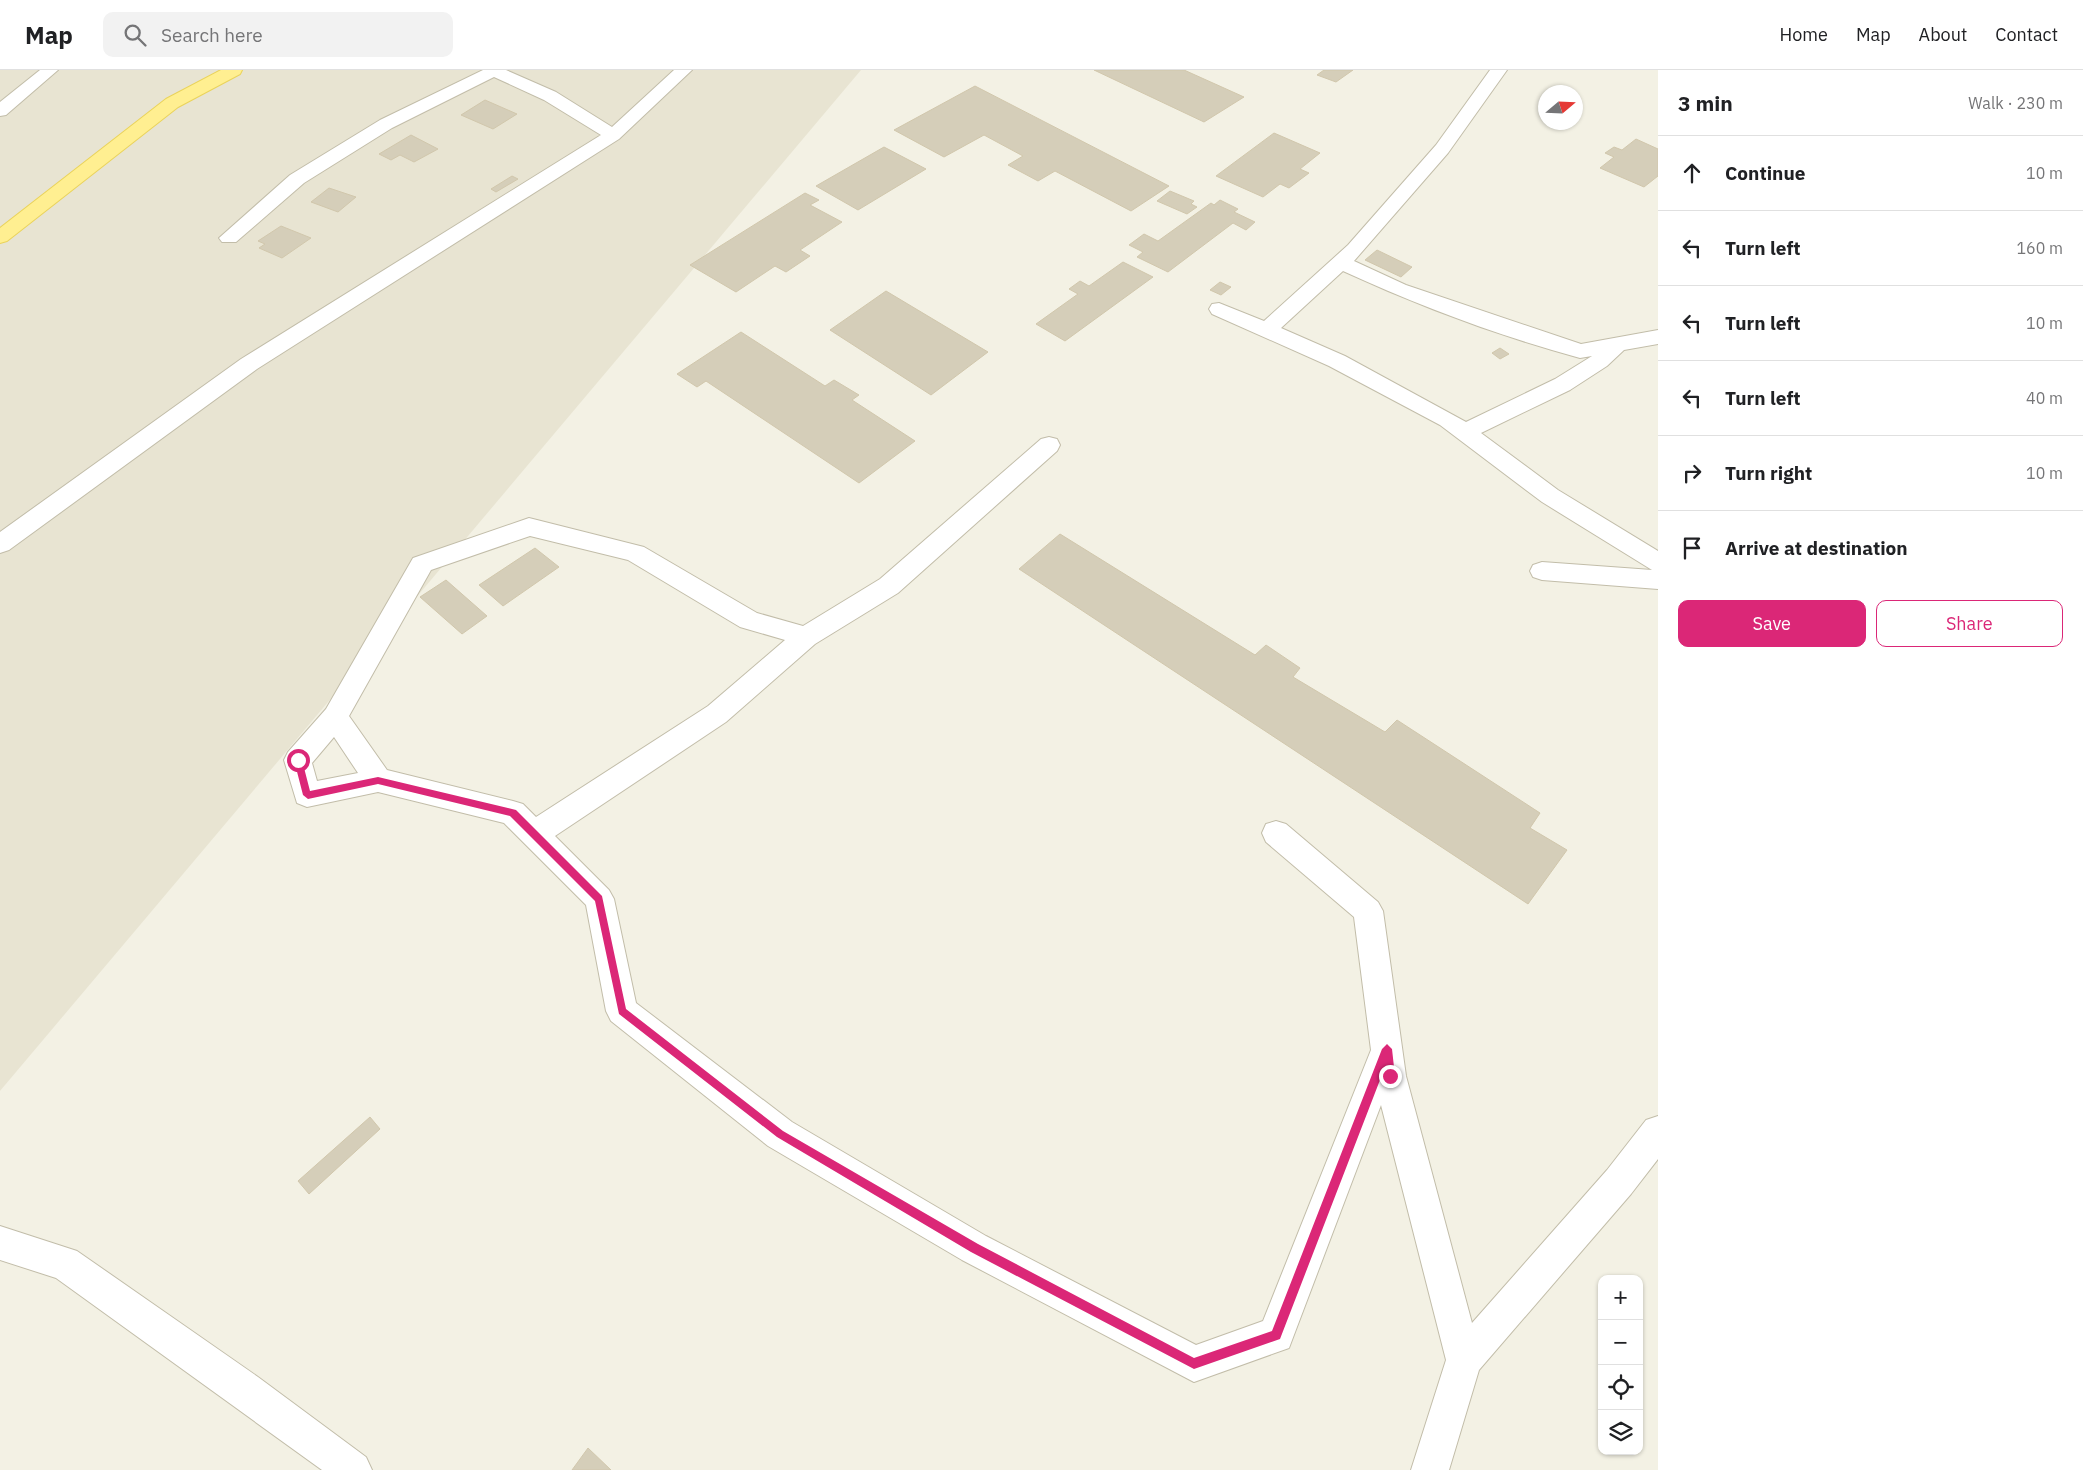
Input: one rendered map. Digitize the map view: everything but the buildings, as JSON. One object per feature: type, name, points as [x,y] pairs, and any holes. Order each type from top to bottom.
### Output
[{"type":"main road","points":[[0,237],[172,103],[234,70]]},
{"type":"street","points":[[0,112],[50,70]]},
{"type":"street","points":[[0,544],[249,364],[613,135],[684,70]]},
{"type":"street","points":[[1267,330],[1341,262],[1442,149],[1499,70]]},
{"type":"street","points":[[229,238],[297,179],[386,124],[495,71],[550,96],[613,135]]},
{"type":"street","points":[[1341,262],[1400,289],[1490,322],[1580,351],[1658,337]]},
{"type":"street","points":[[1219,309],[1337,361],[1448,420],[1550,496],[1658,563]]},
{"type":"street","points":[[1464,432],[1548,392],[1602,359],[1619,344]]},
{"type":"street","points":[[534,834],[717,714],[806,637],[889,586],[1048,445]]},
{"type":"street","points":[[806,637],[749,620],[635,553],[529,527],[422,564],[335,717],[298,760],[308,795],[378,780],[513,813],[598,899],[622,1011],[780,1134],[974,1248],[1194,1364],[1276,1335],[1387,1049]]},
{"type":"street","points":[[1542,571],[1658,580]]},
{"type":"street","points":[[335,717],[378,780]]},
{"type":"street","points":[[1276,833],[1368,911],[1390,1076],[1464,1360]]},
{"type":"street","points":[[1430,1470],[1464,1360],[1619,1182],[1658,1132]]},
{"type":"street","points":[[0,1243],[65,1263],[245,1390],[353,1470]]},
{"type":"shaded area","points":[[0,70],[861,70],[0,1091]]},
{"type":"route","points":[[298,760],[308,795],[378,780],[513,813],[598,899],[622,1011],[780,1134],[974,1248],[1194,1364],[1276,1335],[1387,1049],[1390,1076]]}]
